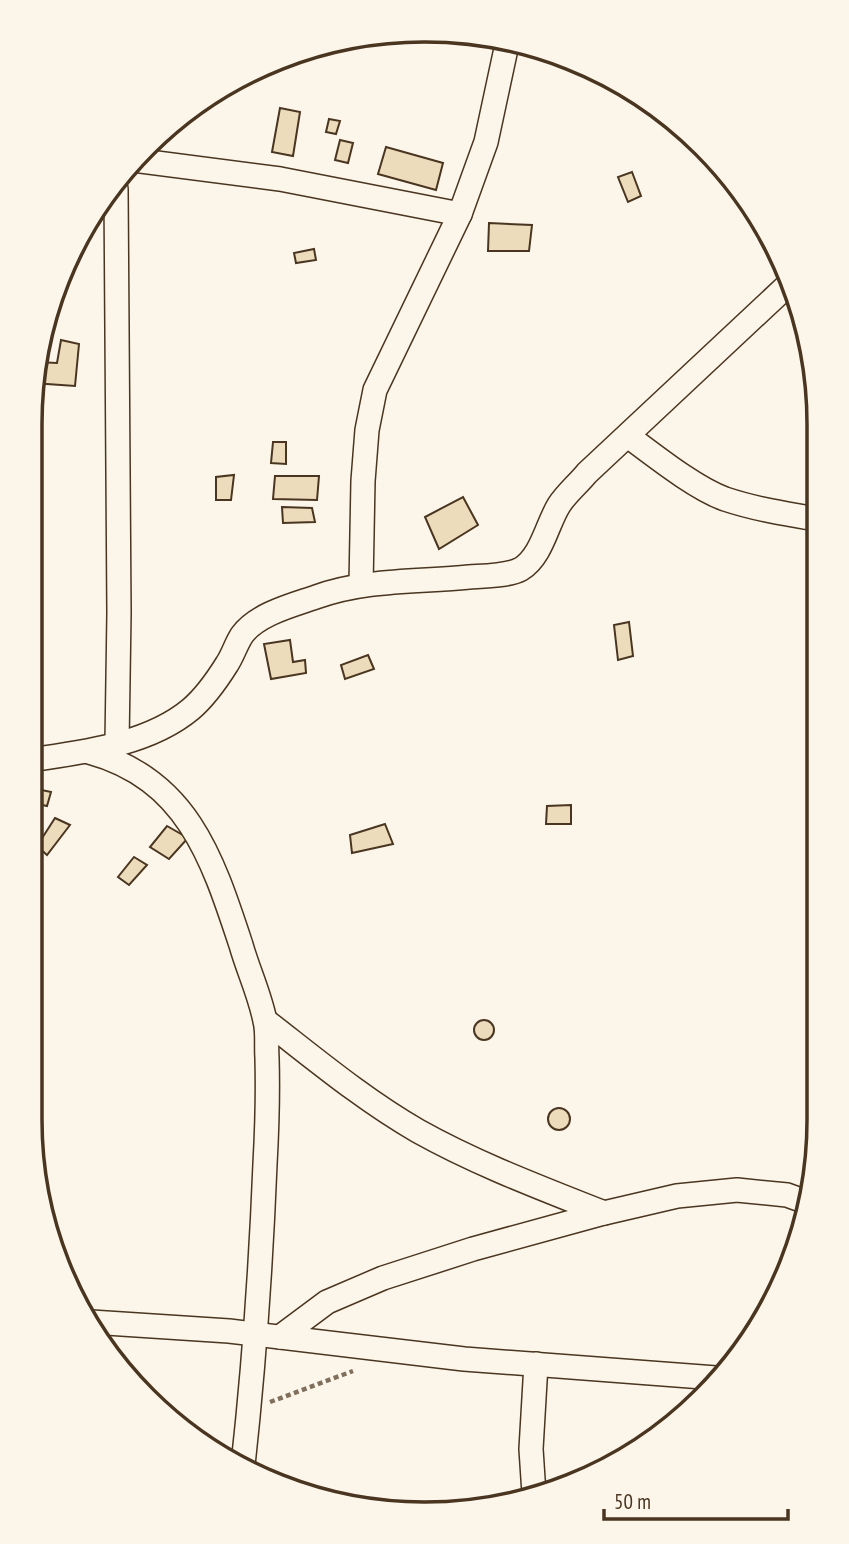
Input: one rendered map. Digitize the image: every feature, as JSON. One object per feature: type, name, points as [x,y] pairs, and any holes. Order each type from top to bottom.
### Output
[{"type":"street","points":[[361,585],[364,468],[367,430],[375,390],[460,214],[486,142],[506,51]]},
{"type":"street","points":[[147,162],[280,179],[460,214]]},
{"type":"street","points":[[116,199],[119,613],[117,743]]},
{"type":"street","points":[[42,758],[85,751],[155,731],[190,710],[228,663],[242,635],[254,624],[273,614],[319,596],[361,585],[477,577],[519,570],[533,557],[559,505],[587,473],[783,290]]},
{"type":"street","points":[[628,436],[670,467],[722,498],[807,517]]},
{"type":"street","points":[[85,751],[117,760],[143,774],[171,797],[198,835],[224,894],[265,1021],[268,1101],[255,1334],[244,1457]]},
{"type":"street","points":[[265,1021],[353,1087],[417,1130],[501,1173],[604,1213]]},
{"type":"street","points":[[280,1337],[327,1302],[383,1278],[474,1249],[604,1213],[677,1196],[737,1190],[787,1195],[799,1199]]},
{"type":"street","points":[[100,1323],[255,1334],[464,1359],[707,1377]]},
{"type":"street","points":[[533,1486],[531,1449],[536,1364]]},
{"type":"path","points":[[248,1407],[284,1399],[343,1374],[365,1368]]},
{"type":"building","points":[[280,108],[300,112],[293,156],[272,152]]},
{"type":"building","points":[[329,119],[340,121],[336,134],[326,132]]},
{"type":"building","points":[[340,140],[353,143],[348,163],[335,160]]},
{"type":"building","points":[[386,147],[443,163],[436,190],[378,174]]},
{"type":"building","points":[[632,172],[641,196],[628,202],[618,177]]},
{"type":"building","points":[[489,223],[532,225],[529,251],[488,251]]},
{"type":"building","points":[[314,249],[316,260],[296,263],[294,253]]},
{"type":"building","points":[[61,340],[79,344],[75,386],[44,384],[47,362],[57,363]]},
{"type":"building","points":[[273,442],[286,442],[286,464],[271,463]]},
{"type":"building","points":[[234,475],[231,500],[216,500],[216,477]]},
{"type":"building","points":[[275,476],[319,476],[317,500],[273,499]]},
{"type":"building","points":[[463,497],[478,525],[439,549],[425,517]]},
{"type":"building","points":[[282,507],[312,508],[315,522],[283,523]]},
{"type":"building","points":[[629,622],[633,656],[618,660],[614,625]]},
{"type":"building","points":[[290,640],[293,662],[305,660],[306,673],[271,679],[264,644]]},
{"type":"building","points":[[368,655],[374,669],[345,679],[341,665]]},
{"type":"building","points":[[42,790],[51,792],[47,806],[42,805]]},
{"type":"building","points":[[571,805],[571,824],[546,824],[547,806]]},
{"type":"building","points":[[55,818],[70,825],[47,855],[42,850],[42,838]]},
{"type":"building","points":[[385,824],[393,844],[352,853],[350,835]]},
{"type":"building","points":[[167,826],[188,838],[169,859],[150,847]]},
{"type":"building","points":[[134,857],[147,865],[129,885],[118,877]]},
{"type":"building","points":[[484,1020],[491,1023],[494,1030],[491,1037],[484,1040],[477,1037],[474,1030],[477,1023]]},
{"type":"building","points":[[559,1108],[569,1115],[570,1119],[563,1129],[559,1130],[549,1123],[548,1119],[555,1109]]}]
